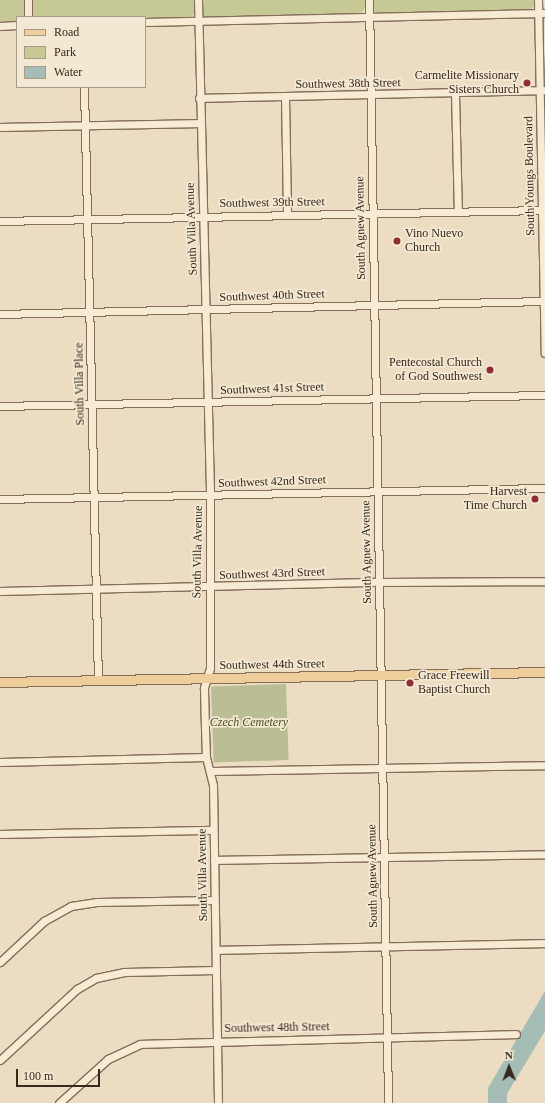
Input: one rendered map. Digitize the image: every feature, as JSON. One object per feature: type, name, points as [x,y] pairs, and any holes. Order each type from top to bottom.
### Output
[{"type":"main road","name":"Southwest 44th Street","points":[[0,682],[545,672]]},
{"type":"street","points":[[28,0],[28,16]]},
{"type":"street","name":"South Villa Avenue","points":[[198,0],[199,98],[210,494],[208,587],[210,668],[204,688],[206,757],[211,771],[214,830],[218,1103]]},
{"type":"street","name":"South Agnew Avenue","points":[[369,0],[388,1103]]},
{"type":"street","name":"South Youngs Boulevard","points":[[538,0],[542,13],[545,352]]},
{"type":"street","points":[[146,22],[542,13]]},
{"type":"street","points":[[0,26],[16,25]]},
{"type":"street","name":"South Villa Place","points":[[84,88],[98,681]]},
{"type":"street","name":"Southwest 38th Street","points":[[199,98],[542,90]]},
{"type":"street","points":[[455,93],[458,212]]},
{"type":"street","points":[[285,96],[287,214]]},
{"type":"street","points":[[0,127],[200,123]]},
{"type":"street","name":"Southwest 39th Street","points":[[0,221],[202,215],[543,210]]},
{"type":"street","name":"Southwest 40th Street","points":[[0,314],[545,301]]},
{"type":"street","name":"Southwest 41st Street","points":[[0,406],[375,397],[545,395]]},
{"type":"street","name":"Southwest 42nd Street","points":[[0,499],[377,489],[545,488]]},
{"type":"street","name":"Southwest 43rd Street","points":[[0,591],[95,590],[379,582],[545,581]]},
{"type":"street","points":[[0,762],[206,757]]},
{"type":"street","points":[[211,771],[545,765]]},
{"type":"street","points":[[0,834],[214,830]]},
{"type":"street","points":[[214,860],[545,854]]},
{"type":"street","points":[[0,962],[44,921],[71,906],[98,902],[214,900]]},
{"type":"street","points":[[216,950],[545,943]]},
{"type":"street","points":[[0,1060],[68,996],[96,978],[124,972],[216,970]]},
{"type":"street","name":"Southwest 48th Street","points":[[60,1103],[108,1059],[130,1047],[160,1042],[516,1034]]},
{"type":"green space","points":[[0,0],[25,0],[24,16],[16,16],[16,22],[0,23]]},
{"type":"green space","points":[[31,0],[194,0],[194,13],[191,18],[146,20],[146,16],[32,16]]},
{"type":"green space","points":[[201,0],[365,0],[365,8],[360,15],[204,17]]},
{"type":"green space","points":[[372,0],[535,0],[535,5],[529,11],[378,14],[373,10]]},
{"type":"green space","name":"Czech Cemetery","points":[[286,684],[289,760],[214,763],[211,687]]},
{"type":"water","points":[[545,991],[545,1031],[507,1094],[507,1103],[488,1103],[488,1088]]},
{"type":"place","name":"Carmelite Missionary Sisters Church","points":[[527,83]]},
{"type":"place","name":"Vino Nuevo Church","points":[[397,241]]},
{"type":"place","name":"Pentecostal Church of God Southwest","points":[[490,370]]},
{"type":"place","name":"Harvest Time Church","points":[[535,499]]},
{"type":"place","name":"Grace Freewill Baptist Church","points":[[410,683]]}]
